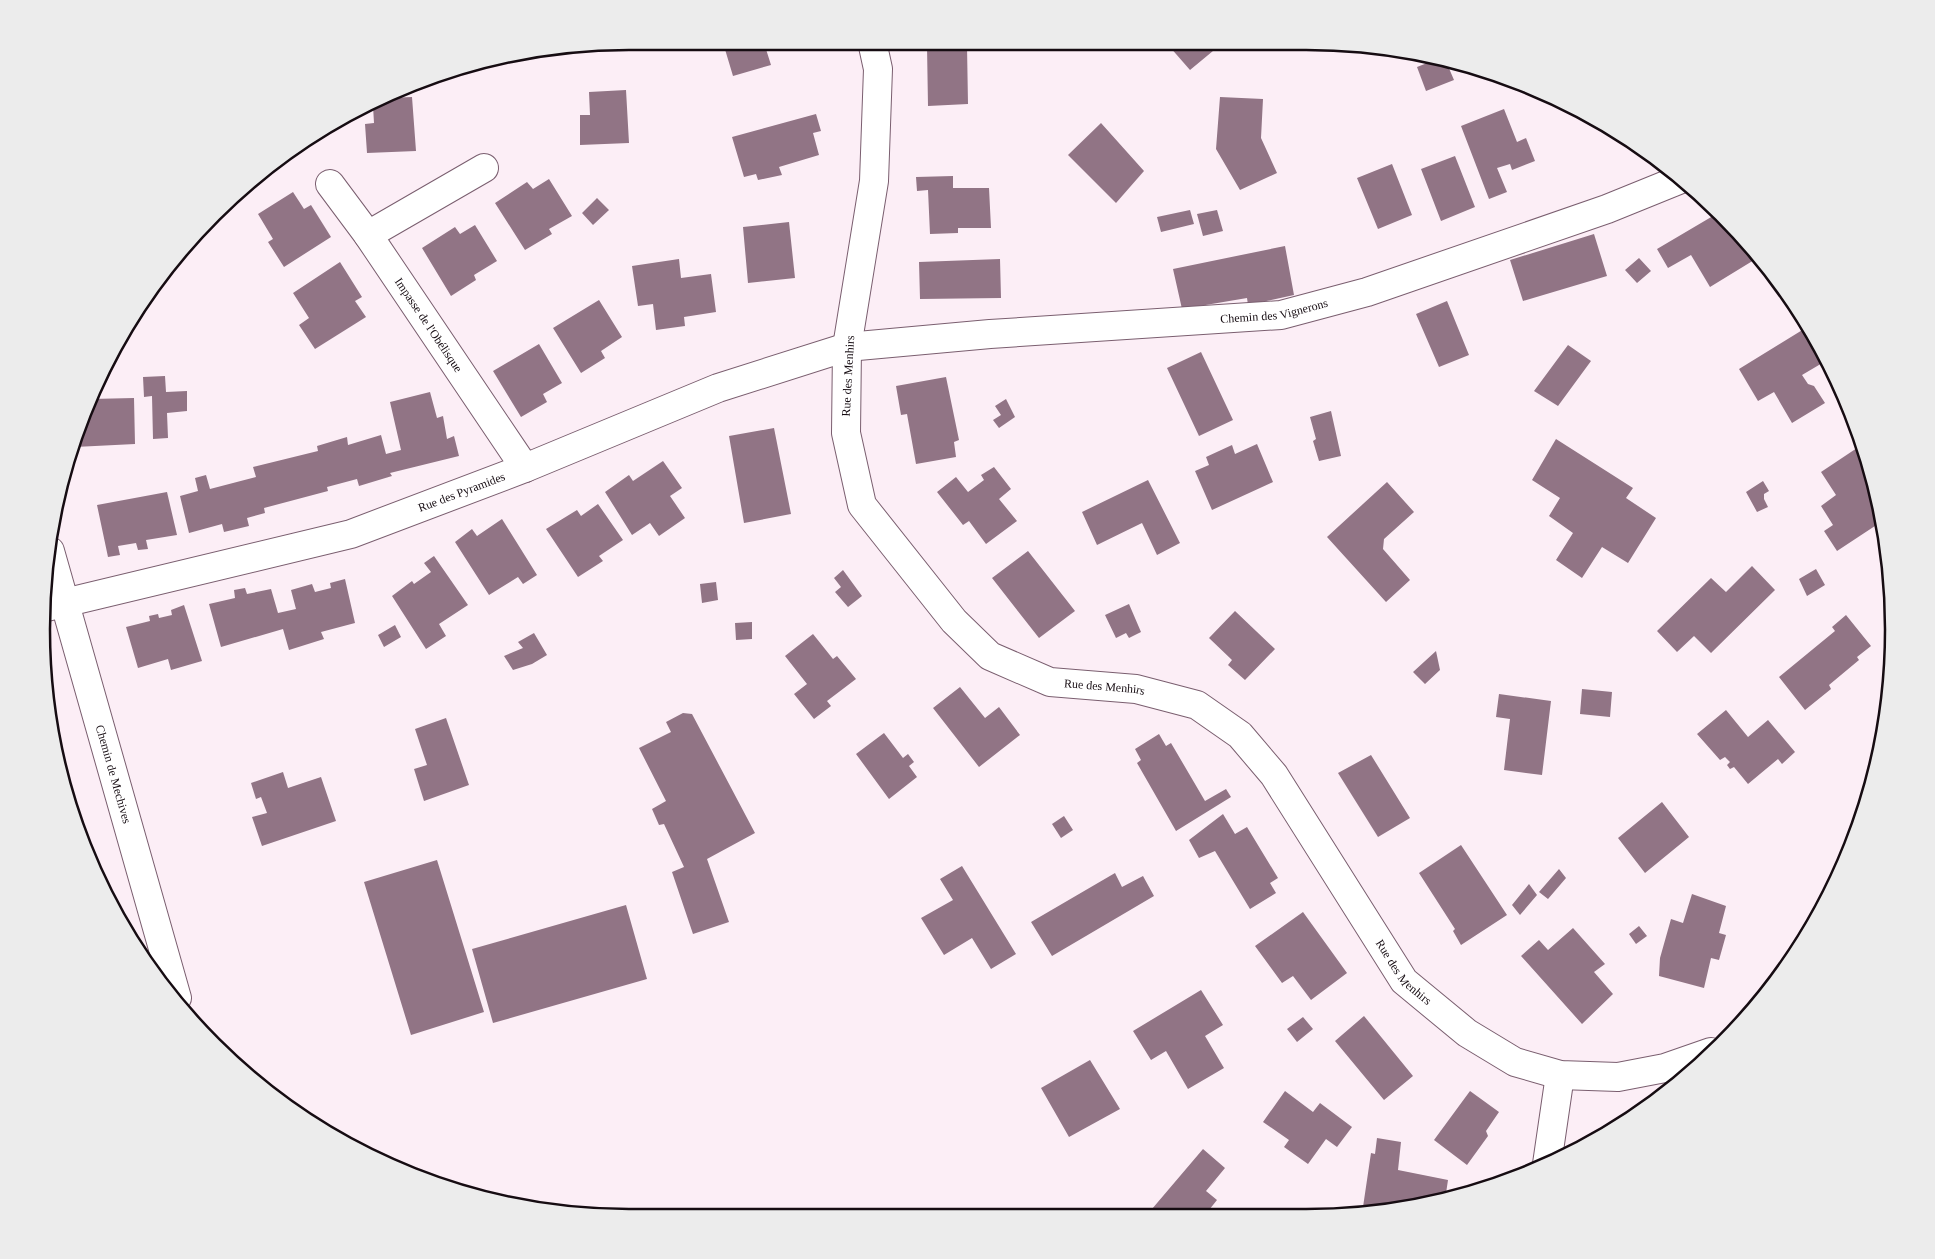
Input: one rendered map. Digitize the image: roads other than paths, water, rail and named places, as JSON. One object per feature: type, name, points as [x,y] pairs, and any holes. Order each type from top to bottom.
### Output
[{"type":"street","name":"Rue des Menhirs","points":[[874,50],[878,69],[874,181],[847,347],[846,433],[862,505],[954,621],[990,656],[1050,682],[1136,689],[1197,705],[1240,735],[1274,775],[1404,981],[1467,1033],[1507,1058],[1560,1075],[1618,1077],[1665,1068],[1696,1057]]},
{"type":"street","points":[[368,235],[484,168]]},
{"type":"street","name":"Chemin des Vignerons","points":[[847,347],[990,334],[1281,315],[1367,292],[1607,208],[1673,182]]},
{"type":"street","name":"Impasse de l'Obélisque","points":[[330,184],[368,235],[526,468]]},
{"type":"street","name":"Rue des Pyramides","points":[[54,605],[351,534],[526,468],[718,388],[847,347]]},
{"type":"street","name":"Chemin de Mechives","points":[[52,581],[54,605],[173,986]]},
{"type":"street","points":[[1548,1155],[1560,1075]]}]
